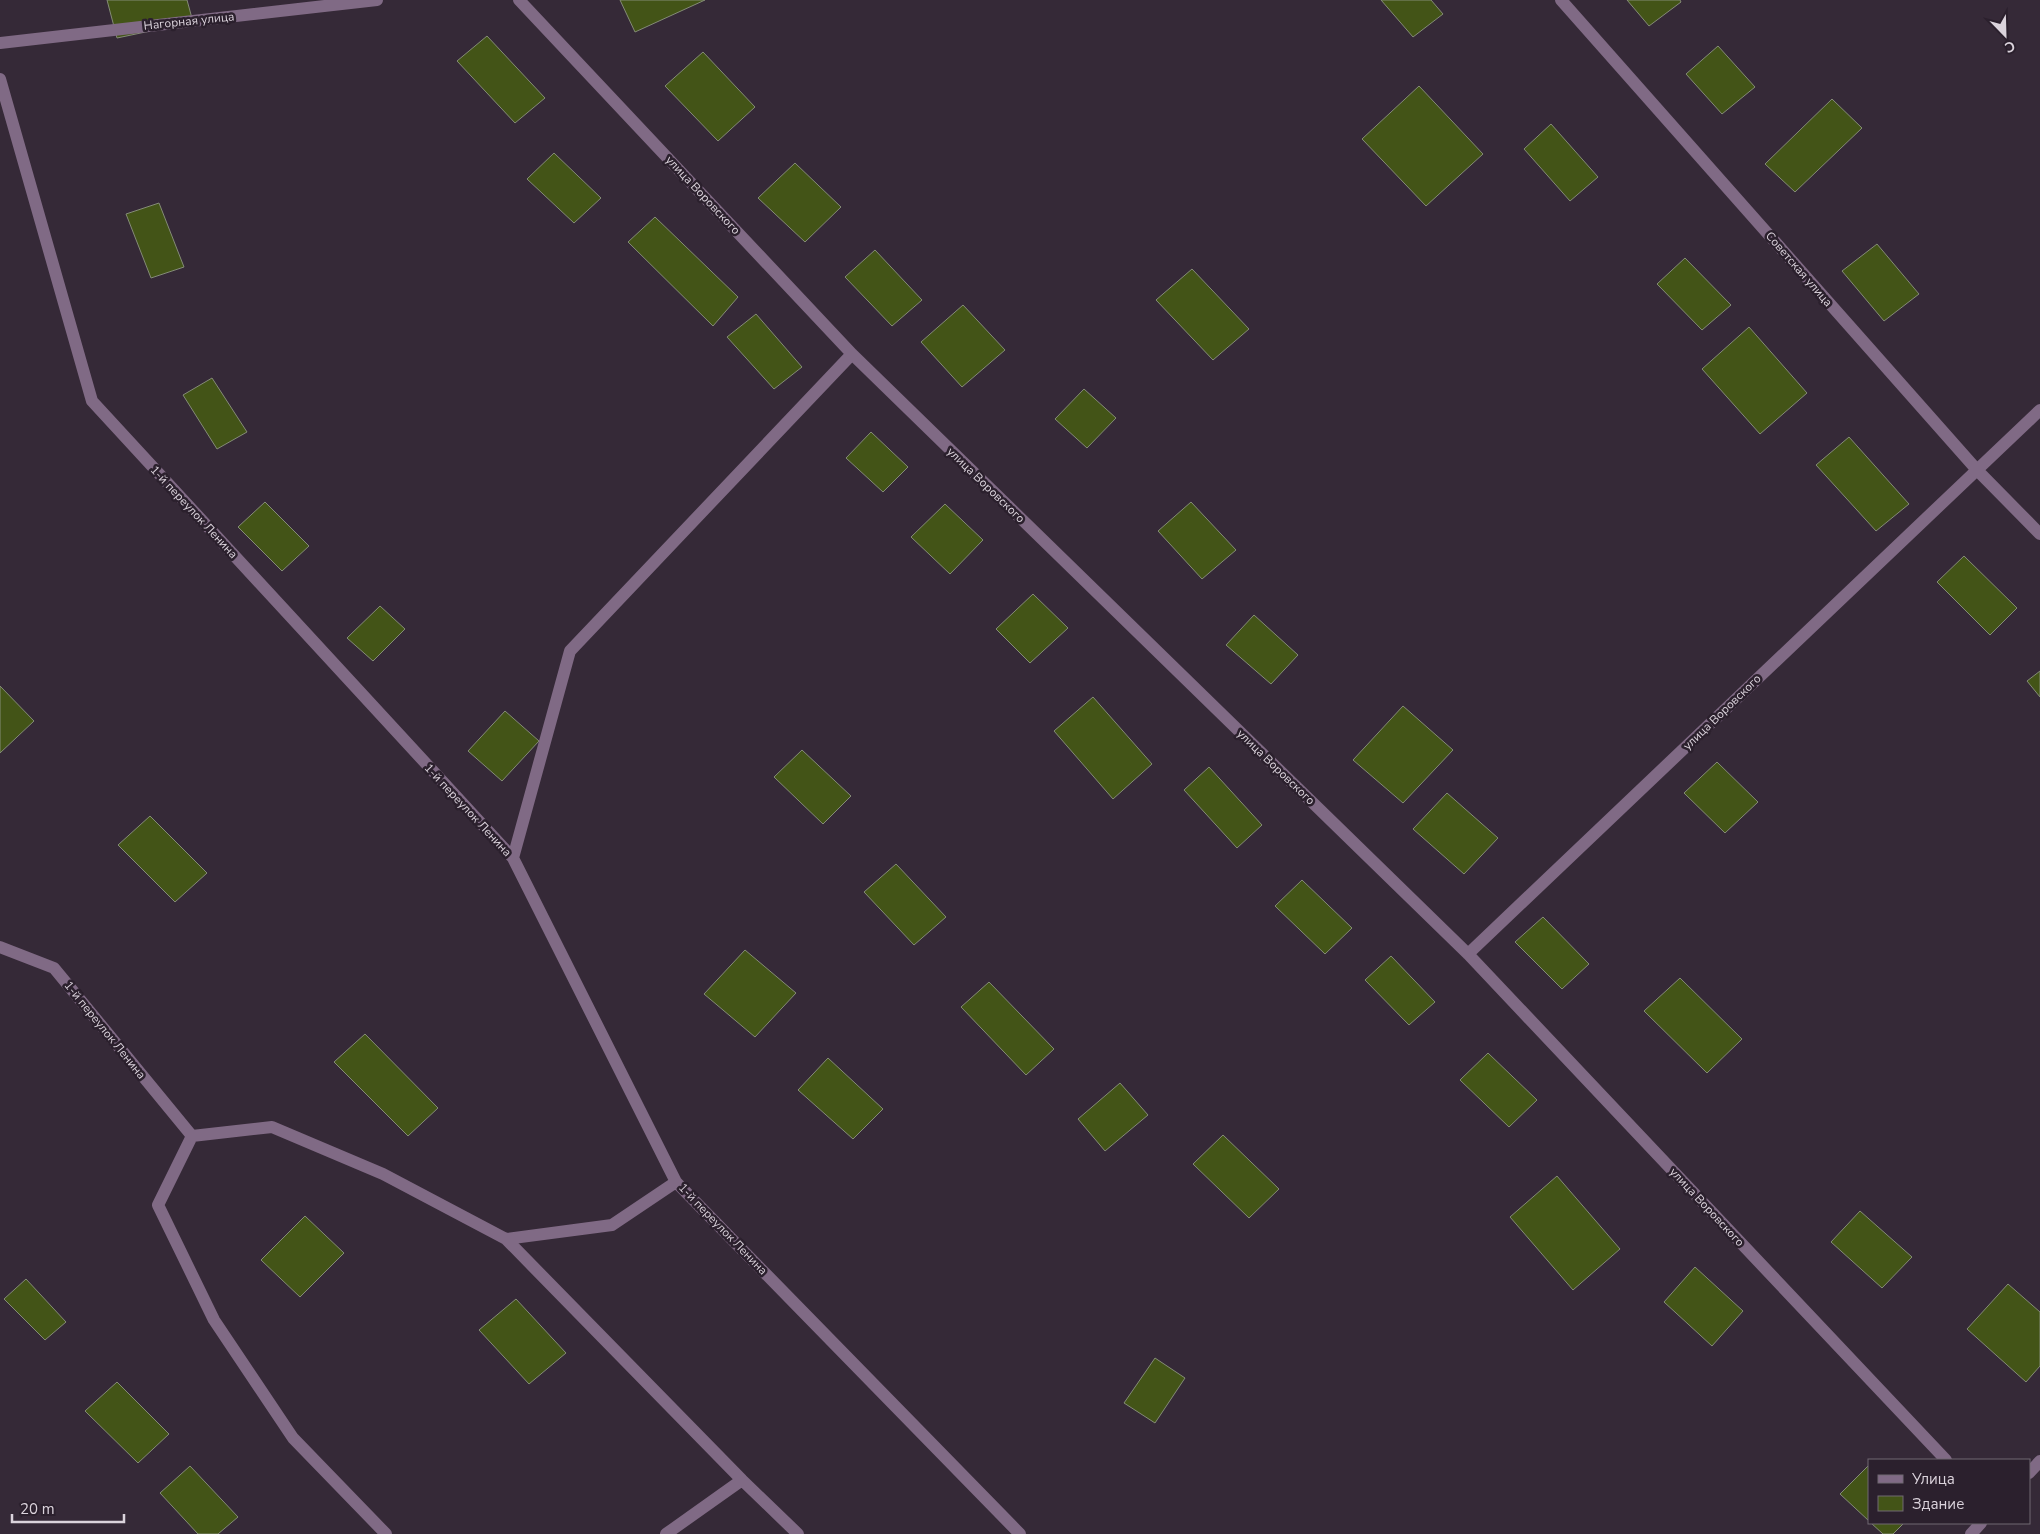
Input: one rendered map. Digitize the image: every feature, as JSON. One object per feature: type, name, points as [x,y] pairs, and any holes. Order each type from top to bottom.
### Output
[{"type":"street","name":"Нагорная улица","points":[[0,43],[377,0]]},
{"type":"street","name":"улица Воровского","points":[[519,0],[852,354],[1468,954],[1945,1459]]},
{"type":"street","name":"Советская улица","points":[[1561,0],[1976,470],[2040,534]]},
{"type":"street","name":"1-й переулок Ленина","points":[[0,79],[92,401],[513,858],[676,1182],[1020,1534]]},
{"type":"street","points":[[513,858],[570,651],[852,354]]},
{"type":"street","name":"улица Воровского","points":[[1468,954],[2040,410]]},
{"type":"street","name":"1-й переулок Ленина","points":[[0,947],[54,968],[192,1136]]},
{"type":"street","points":[[386,1534],[293,1438],[210,1311],[158,1205],[192,1136],[272,1127],[383,1174],[506,1239],[742,1480],[798,1534]]},
{"type":"street","points":[[506,1239],[612,1225],[676,1182]]},
{"type":"street","points":[[2030,1472],[2040,1461]]},
{"type":"street","points":[[666,1534],[742,1480]]},
{"type":"street","points":[[1971,1534],[1980,1524]]},
{"type":"building","points":[[107,0],[187,0],[193,22],[117,38]]},
{"type":"building","points":[[620,0],[705,0],[635,32]]},
{"type":"building","points":[[1381,0],[1431,0],[1443,14],[1413,37]]},
{"type":"building","points":[[1627,0],[1680,0],[1681,2],[1649,26]]},
{"type":"building","points":[[487,36],[545,98],[515,123],[457,61]]},
{"type":"building","points":[[1718,46],[1755,87],[1722,114],[1686,74]]},
{"type":"building","points":[[703,52],[755,107],[718,141],[665,86]]},
{"type":"building","points":[[1419,86],[1483,154],[1426,206],[1362,139]]},
{"type":"building","points":[[1832,99],[1862,128],[1795,192],[1765,164]]},
{"type":"building","points":[[1551,124],[1598,177],[1570,201],[1524,149]]},
{"type":"building","points":[[554,153],[601,198],[574,223],[527,179]]},
{"type":"building","points":[[795,163],[841,207],[805,242],[758,198]]},
{"type":"building","points":[[159,203],[184,267],[151,278],[126,214]]},
{"type":"building","points":[[655,217],[738,297],[713,326],[628,242]]},
{"type":"building","points":[[1877,244],[1919,294],[1884,321],[1842,271]]},
{"type":"building","points":[[875,250],[922,300],[892,326],[845,277]]},
{"type":"building","points":[[1685,258],[1731,305],[1702,330],[1657,284]]},
{"type":"building","points":[[1192,269],[1249,329],[1213,360],[1156,300]]},
{"type":"building","points":[[963,305],[1005,350],[962,387],[921,342]]},
{"type":"building","points":[[756,314],[802,367],[774,389],[727,337]]},
{"type":"building","points":[[1749,327],[1807,393],[1760,434],[1702,369]]},
{"type":"building","points":[[212,378],[247,432],[217,449],[183,395]]},
{"type":"building","points":[[1084,389],[1116,418],[1087,448],[1055,419]]},
{"type":"building","points":[[871,432],[908,467],[883,492],[846,458]]},
{"type":"building","points":[[1849,437],[1909,504],[1876,531],[1816,465]]},
{"type":"building","points":[[265,502],[309,546],[282,571],[238,527]]},
{"type":"building","points":[[1191,502],[1236,550],[1202,579],[1158,531]]},
{"type":"building","points":[[945,504],[983,540],[950,574],[911,537]]},
{"type":"building","points":[[1964,556],[2017,608],[1990,635],[1937,582]]},
{"type":"building","points":[[1033,594],[1068,628],[1030,663],[996,629]]},
{"type":"building","points":[[380,606],[405,629],[373,661],[347,638]]},
{"type":"building","points":[[1254,615],[1298,655],[1271,684],[1226,645]]},
{"type":"building","points":[[2040,671],[2040,697],[2027,681]]},
{"type":"building","points":[[0,686],[34,721],[0,753]]},
{"type":"building","points":[[1093,697],[1152,764],[1113,799],[1054,731]]},
{"type":"building","points":[[1403,706],[1453,750],[1403,803],[1353,760]]},
{"type":"building","points":[[505,711],[539,741],[502,781],[468,751]]},
{"type":"building","points":[[802,750],[851,796],[823,824],[774,777]]},
{"type":"building","points":[[1717,762],[1758,802],[1725,833],[1684,793]]},
{"type":"building","points":[[1209,767],[1262,825],[1237,848],[1184,790]]},
{"type":"building","points":[[1447,793],[1498,838],[1464,874],[1413,829]]},
{"type":"building","points":[[150,816],[207,873],[175,902],[118,845]]},
{"type":"building","points":[[896,864],[946,917],[914,945],[864,892]]},
{"type":"building","points":[[1302,880],[1352,928],[1325,954],[1275,906]]},
{"type":"building","points":[[1543,917],[1589,964],[1562,989],[1515,942]]},
{"type":"building","points":[[745,950],[796,993],[755,1037],[704,994]]},
{"type":"building","points":[[1391,956],[1435,1002],[1409,1025],[1365,980]]},
{"type":"building","points":[[1680,978],[1742,1039],[1707,1073],[1644,1011]]},
{"type":"building","points":[[989,982],[1054,1049],[1026,1075],[961,1007]]},
{"type":"building","points":[[365,1034],[438,1108],[408,1136],[334,1062]]},
{"type":"building","points":[[1488,1053],[1537,1100],[1509,1127],[1460,1080]]},
{"type":"building","points":[[828,1058],[883,1109],[853,1139],[798,1090]]},
{"type":"building","points":[[1120,1083],[1148,1115],[1105,1151],[1078,1119]]},
{"type":"building","points":[[1223,1135],[1279,1189],[1249,1218],[1193,1164]]},
{"type":"building","points":[[1557,1176],[1620,1249],[1573,1290],[1510,1217]]},
{"type":"building","points":[[1860,1211],[1912,1257],[1882,1288],[1831,1242]]},
{"type":"building","points":[[305,1216],[344,1253],[300,1297],[261,1260]]},
{"type":"building","points":[[1695,1267],[1743,1311],[1712,1346],[1664,1302]]},
{"type":"building","points":[[26,1279],[66,1322],[45,1340],[4,1299]]},
{"type":"building","points":[[2008,1284],[2040,1312],[2040,1366],[2026,1382],[1967,1329]]},
{"type":"building","points":[[516,1299],[566,1353],[529,1384],[479,1330]]},
{"type":"building","points":[[1155,1358],[1185,1378],[1155,1423],[1124,1403]]},
{"type":"building","points":[[117,1382],[169,1434],[138,1463],[85,1411]]},
{"type":"building","points":[[190,1466],[238,1517],[218,1534],[198,1534],[160,1493]]},
{"type":"building","points":[[1868,1466],[1868,1520],[1840,1494]]},
{"type":"building","points":[[1872,1524],[1903,1524],[1893,1534],[1883,1534]]}]
